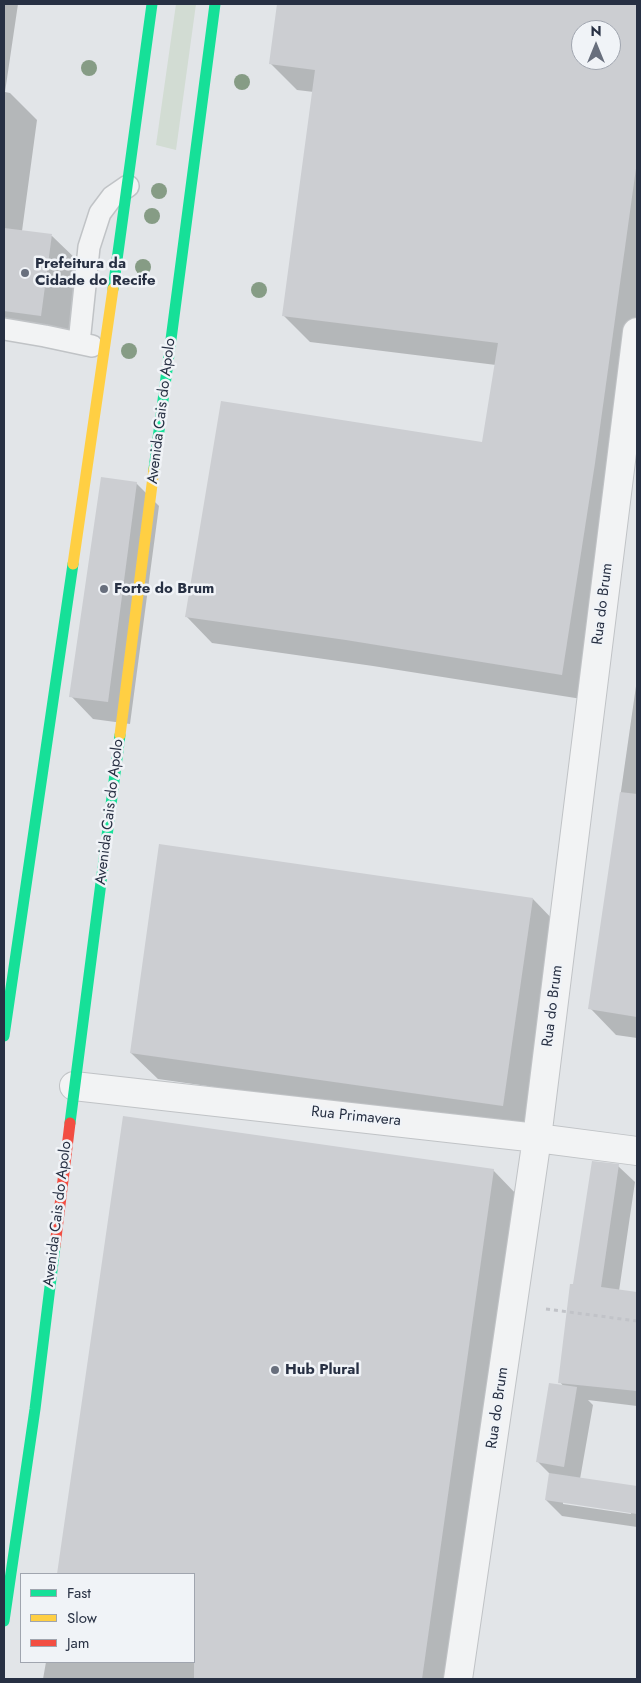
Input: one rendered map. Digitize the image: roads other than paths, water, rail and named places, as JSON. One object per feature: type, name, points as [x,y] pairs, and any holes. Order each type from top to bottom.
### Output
[{"type":"main road","points":[[4,1036],[12,921],[104,349],[152,4]]},
{"type":"main road","name":"Avenida Cais do Apolo","points":[[4,1621],[35,1409],[74,1086],[215,4]]},
{"type":"street","name":"Rua do Brum","points":[[458,1679],[537,1138],[637,332]]},
{"type":"street","name":"Rua Primavera","points":[[74,1086],[637,1151]]},
{"type":"lane","points":[[78,343],[89,247],[100,213],[112,197],[128,186]]},
{"type":"lane","points":[[4,330],[104,349]]},
{"type":"place","name":"Prefeitura da Cidade do Recife","points":[[25,273]]},
{"type":"place","name":"Forte do Brum","points":[[104,589]]},
{"type":"place","name":"Hub Plural","points":[[275,1370]]}]
